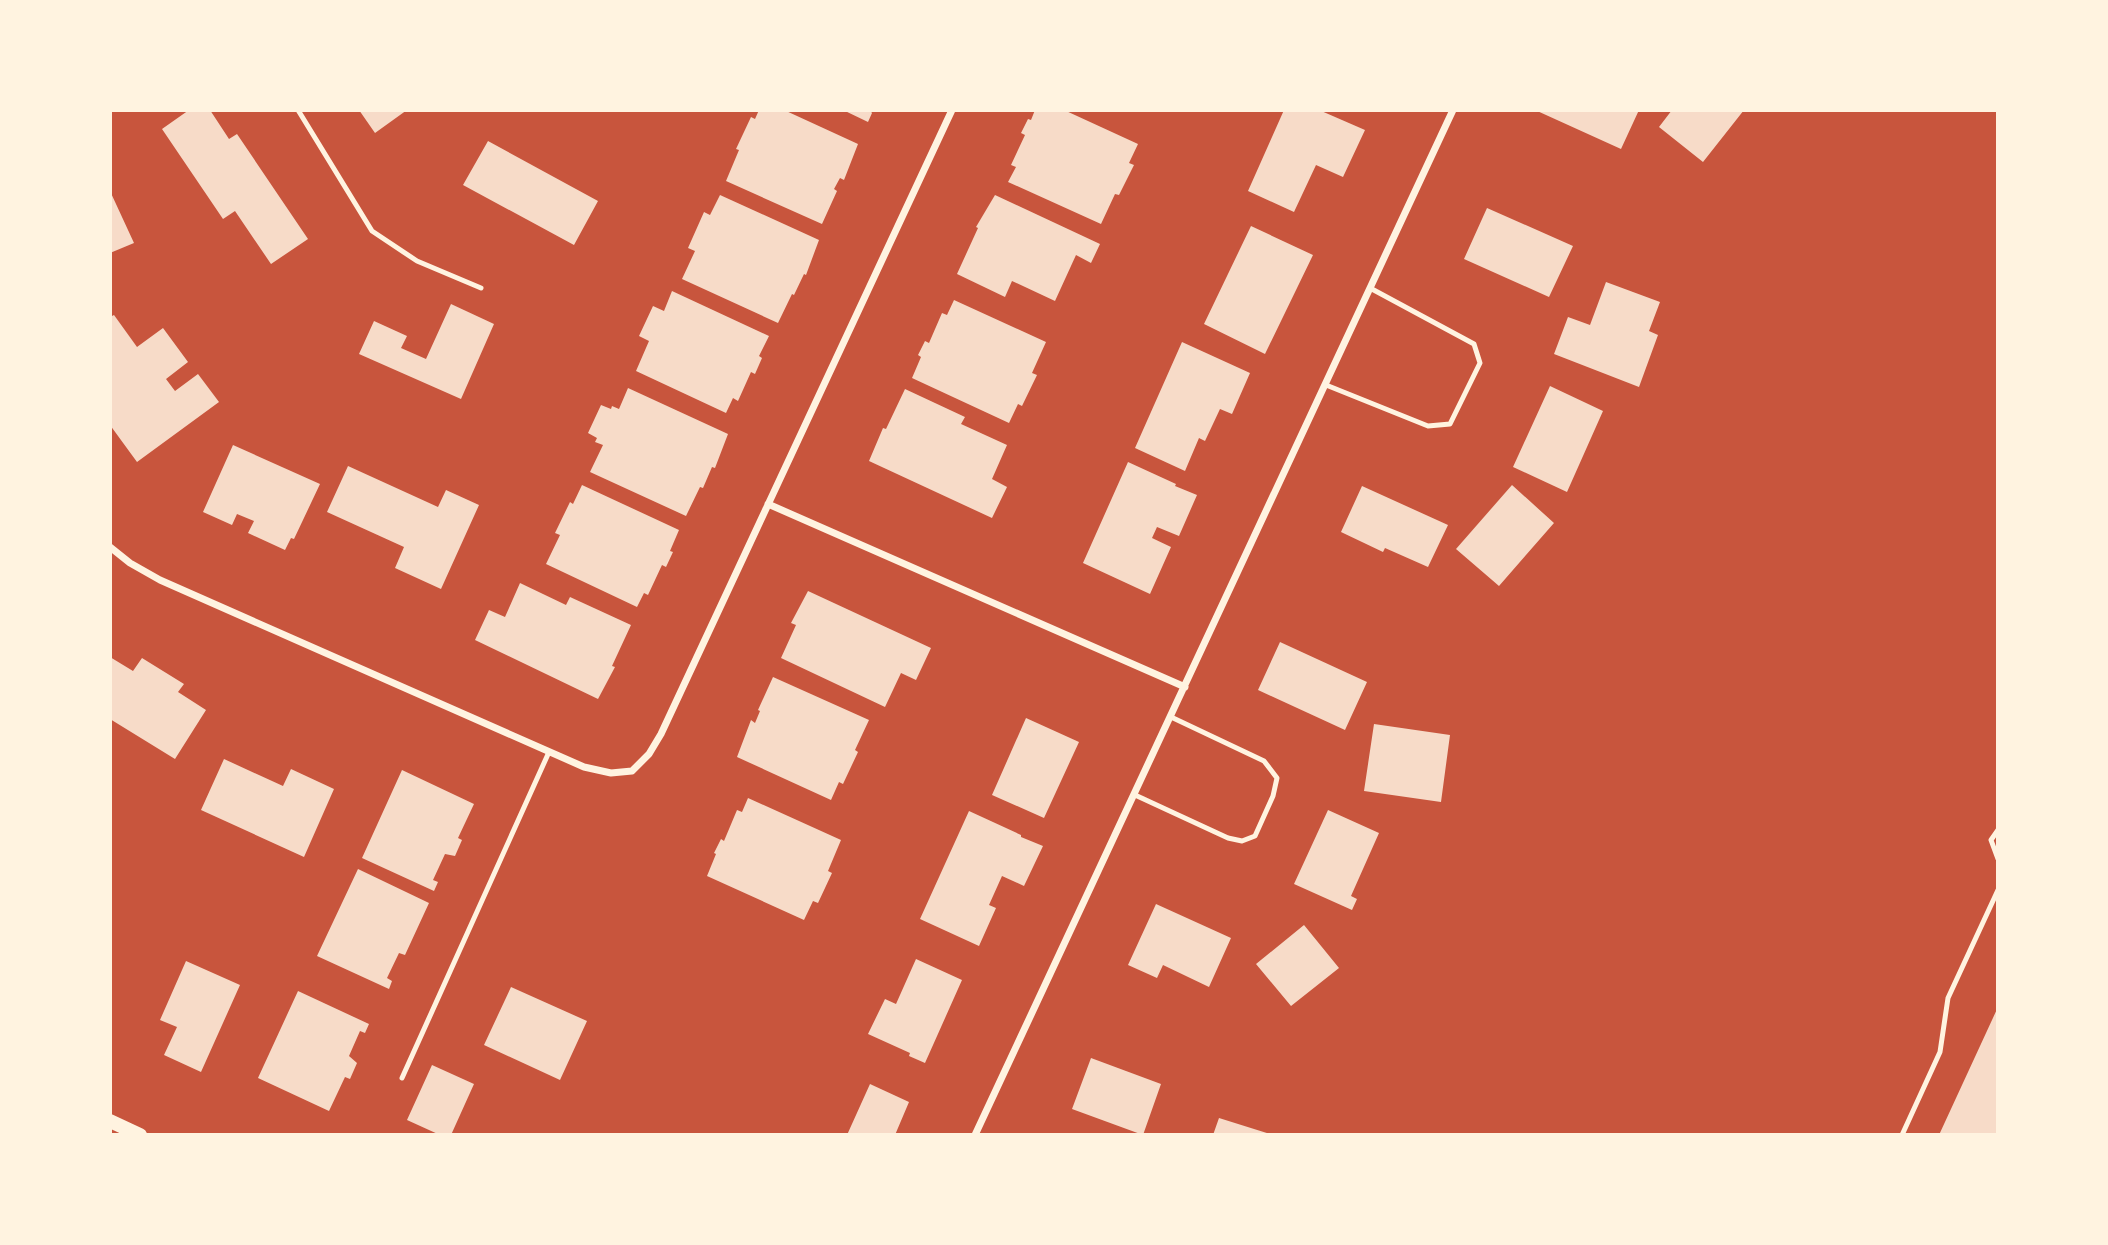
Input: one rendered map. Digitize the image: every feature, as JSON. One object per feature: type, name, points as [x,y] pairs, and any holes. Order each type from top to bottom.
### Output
[{"type":"main road","points":[[110,1121],[140,1135]]},
{"type":"street","points":[[110,547],[130,563],[160,580],[549,752],[584,767],[611,773],[632,771],[649,754],[661,734],[952,110]]},
{"type":"street","points":[[975,1135],[1453,110]]},
{"type":"street","points":[[768,504],[1185,687]]},
{"type":"lane","points":[[298,110],[372,231],[418,261],[481,288]]},
{"type":"lane","points":[[1326,385],[1428,426],[1450,424],[1479,363],[1474,344],[1370,288]]},
{"type":"lane","points":[[1135,795],[1228,838],[1242,841],[1255,836],[1273,796],[1277,778],[1264,761],[1171,717]]},
{"type":"lane","points":[[402,1078],[549,752]]},
{"type":"lane","points":[[1998,830],[1991,839],[1998,859]]},
{"type":"lane","points":[[1902,1135],[1940,1052],[1948,998],[1998,890]]},
{"type":"building","points":[[189,110],[210,110],[229,139],[237,134],[308,239],[271,264],[235,211],[223,219],[162,129]]},
{"type":"building","points":[[359,110],[407,110],[375,133]]},
{"type":"building","points":[[759,110],[784,110],[858,144],[844,180],[840,178],[834,189],[837,191],[822,224],[726,181],[739,150],[736,149],[751,117],[755,119]]},
{"type":"building","points":[[843,110],[870,110],[872,113],[868,122]]},
{"type":"building","points":[[1035,110],[1064,110],[1138,144],[1129,163],[1134,165],[1119,195],[1115,194],[1101,224],[1008,182],[1016,167],[1011,165],[1025,135],[1021,133]]},
{"type":"building","points":[[1284,110],[1319,110],[1365,130],[1343,177],[1316,165],[1294,212],[1248,191]]},
{"type":"building","points":[[1535,110],[1639,110],[1621,149]]},
{"type":"building","points":[[1672,110],[1744,110],[1703,162],[1659,127]]},
{"type":"building","points":[[488,141],[598,201],[574,245],[463,185]]},
{"type":"building","points":[[110,191],[134,243],[110,253]]},
{"type":"building","points":[[720,195],[819,240],[806,275],[804,274],[794,295],[792,294],[778,323],[682,279],[695,251],[688,248],[704,212],[710,215]]},
{"type":"building","points":[[995,195],[1100,244],[1091,263],[1076,255],[1055,301],[1012,281],[1005,297],[957,274],[978,228],[976,227]]},
{"type":"building","points":[[1487,208],[1573,246],[1549,297],[1464,259]]},
{"type":"building","points":[[1251,226],[1313,255],[1265,354],[1204,324]]},
{"type":"building","points":[[1606,282],[1660,302],[1649,331],[1658,335],[1639,387],[1554,354],[1568,317],[1590,325]]},
{"type":"building","points":[[672,291],[769,336],[759,356],[762,358],[755,374],[751,372],[738,401],[733,398],[726,413],[636,371],[649,341],[639,336],[653,306],[664,311]]},
{"type":"building","points":[[954,300],[1046,342],[1032,373],[1037,375],[1022,406],[1018,404],[1009,423],[912,378],[925,341],[929,343],[942,313],[947,315]]},
{"type":"building","points":[[451,304],[494,324],[461,399],[359,354],[374,321],[407,336],[401,348],[426,359]]},
{"type":"building","points":[[114,315],[137,347],[163,328],[188,362],[166,379],[175,391],[198,374],[219,402],[137,462],[110,425],[110,317]]},
{"type":"building","points":[[1182,342],[1250,373],[1232,414],[1220,409],[1205,441],[1199,438],[1185,471],[1135,448]]},
{"type":"building","points":[[1550,386],[1603,411],[1567,492],[1513,467]]},
{"type":"building","points":[[628,388],[728,434],[715,468],[712,467],[686,516],[590,472],[603,445],[595,442],[597,438],[588,433],[601,405],[619,409]]},
{"type":"building","points":[[905,389],[965,417],[961,424],[1007,445],[992,479],[1007,487],[992,518],[869,461],[883,428],[886,429]]},
{"type":"building","points":[[233,445],[320,484],[294,539],[291,538],[285,550],[248,533],[254,521],[237,514],[232,525],[203,512]]},
{"type":"building","points":[[1128,462],[1197,495],[1179,536],[1157,527],[1152,538],[1171,547],[1150,594],[1083,563]]},
{"type":"building","points":[[348,466],[438,507],[446,490],[479,505],[441,589],[395,568],[404,547],[327,512]]},
{"type":"building","points":[[582,485],[679,530],[666,567],[662,565],[648,595],[644,593],[637,607],[546,564],[560,535],[555,533],[570,502],[573,504]]},
{"type":"building","points":[[1512,485],[1554,523],[1499,586],[1456,549]]},
{"type":"building","points":[[1362,486],[1448,525],[1428,567],[1385,548],[1383,552],[1341,532]]},
{"type":"building","points":[[520,583],[566,605],[570,597],[631,625],[612,666],[615,667],[598,699],[475,640],[489,610],[505,617]]},
{"type":"building","points":[[808,591],[931,648],[916,680],[901,673],[885,707],[781,658],[796,625],[791,623]]},
{"type":"building","points":[[1280,642],[1367,682],[1345,730],[1258,690]]},
{"type":"building","points":[[110,657],[133,671],[142,658],[184,684],[178,692],[206,710],[175,759],[110,719]]},
{"type":"building","points":[[773,677],[869,720],[843,784],[839,782],[831,800],[737,757],[751,720],[755,723]]},
{"type":"building","points":[[1026,718],[1079,742],[1044,818],[992,795]]},
{"type":"building","points":[[1374,724],[1450,735],[1441,802],[1364,791]]},
{"type":"building","points":[[224,759],[283,786],[291,769],[334,789],[304,857],[201,810]]},
{"type":"building","points":[[402,770],[474,804],[458,838],[462,840],[455,856],[445,854],[433,880],[438,882],[434,891],[362,858]]},
{"type":"building","points":[[748,798],[841,840],[828,871],[832,873],[818,903],[813,901],[804,920],[707,876],[721,839],[724,841],[737,810],[742,812]]},
{"type":"building","points":[[1328,810],[1379,833],[1351,896],[1357,899],[1352,910],[1294,884]]},
{"type":"building","points":[[969,811],[1043,846],[1024,886],[1002,876],[989,905],[996,908],[979,946],[920,919]]},
{"type":"building","points":[[358,869],[429,903],[405,955],[399,953],[387,978],[392,981],[389,989],[317,956]]},
{"type":"building","points":[[1156,904],[1231,938],[1209,987],[1163,965],[1157,978],[1128,965]]},
{"type":"building","points":[[1304,925],[1339,968],[1291,1006],[1256,964]]},
{"type":"building","points":[[916,959],[962,980],[925,1063],[909,1056],[910,1053],[868,1034],[885,999],[896,1004]]},
{"type":"building","points":[[186,961],[240,985],[201,1072],[164,1055],[177,1027],[160,1020]]},
{"type":"building","points":[[511,987],[587,1021],[560,1080],[484,1045]]},
{"type":"building","points":[[298,991],[369,1024],[365,1033],[360,1031],[349,1056],[357,1063],[350,1079],[345,1077],[329,1111],[258,1078]]},
{"type":"building","points":[[1998,1007],[1998,1135],[1939,1135]]},
{"type":"building","points":[[1091,1058],[1161,1084],[1143,1135],[1072,1109]]},
{"type":"building","points":[[432,1065],[474,1084],[451,1135],[440,1135],[407,1120]]},
{"type":"building","points":[[870,1084],[909,1102],[895,1135],[847,1135]]},
{"type":"building","points":[[1219,1118],[1270,1134],[1270,1135],[1213,1135]]}]
